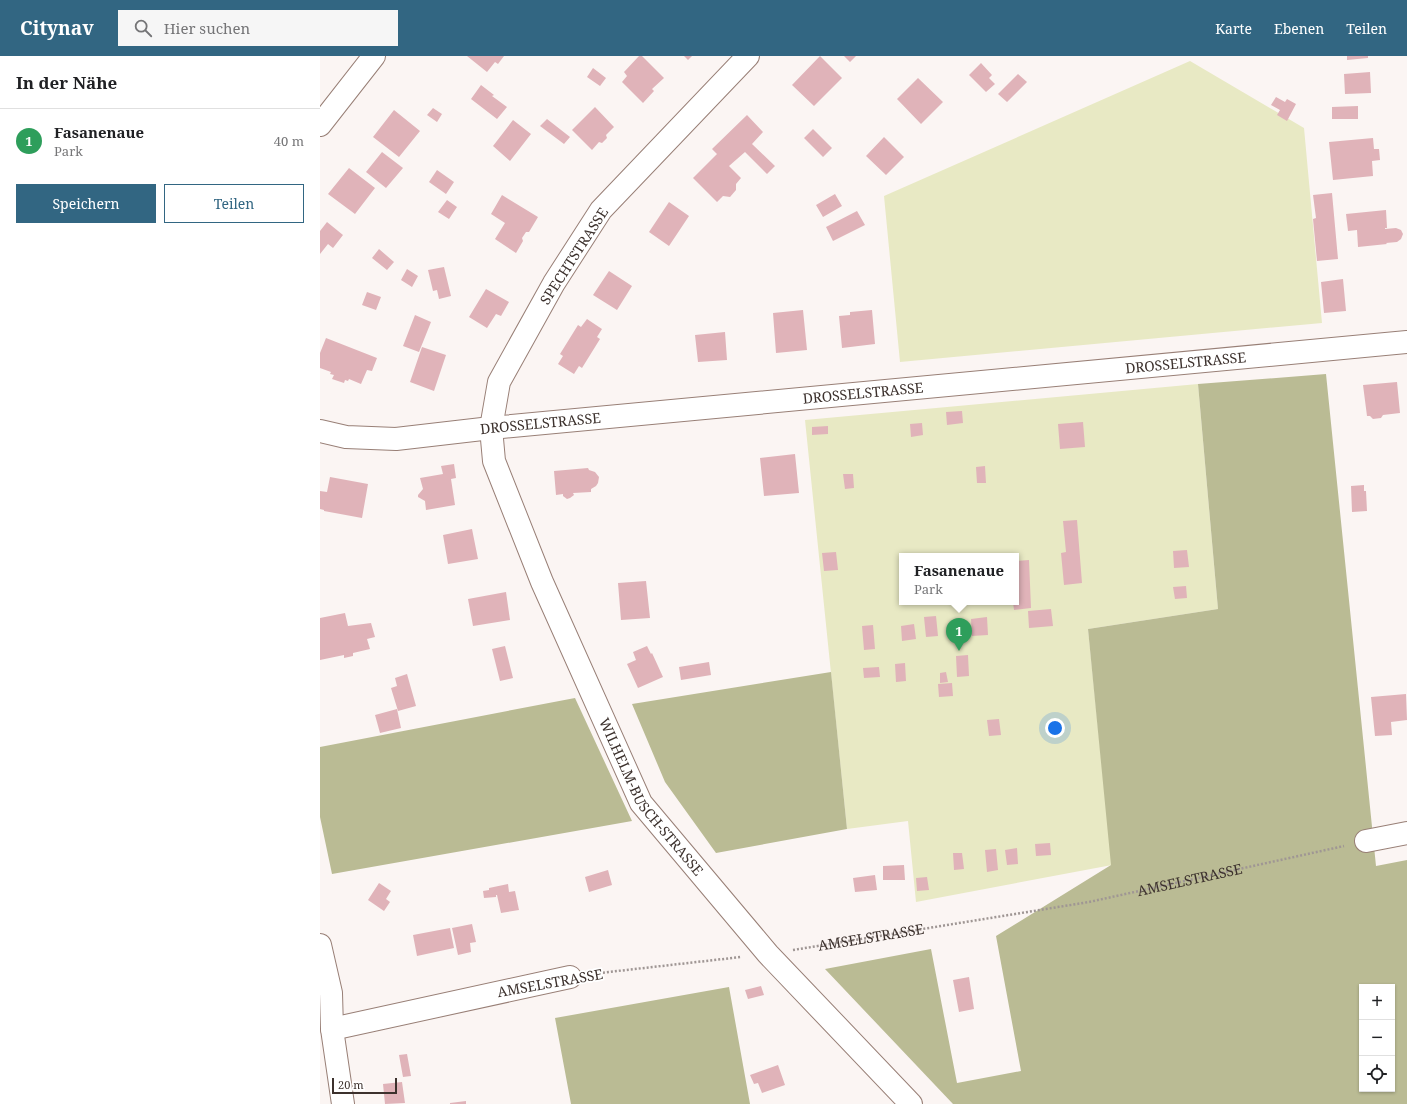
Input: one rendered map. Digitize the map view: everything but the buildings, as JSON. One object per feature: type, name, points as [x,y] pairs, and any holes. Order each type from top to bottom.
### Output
[{"type":"street","points":[[320,125],[374,56]]},
{"type":"street","name":"SPECHTSTRASSE","points":[[491,428],[499,382],[554,283],[601,210],[748,56]]},
{"type":"street","name":"DROSSELSTRASSE","points":[[320,431],[346,437],[396,440],[491,428],[1407,342]]},
{"type":"street","name":"WILHELM-BUSCH-STRASSE","points":[[491,428],[494,460],[542,582],[641,803],[768,954],[911,1104]]},
{"type":"street","points":[[1366,841],[1407,833]]},
{"type":"street","points":[[320,945],[331,993],[332,1029],[343,1104]]},
{"type":"street","name":"AMSELSTRASSE","points":[[332,1029],[570,977]]},
{"type":"path","name":"AMSELSTRASSE","points":[[570,977],[768,954],[1089,902],[1366,841]]},
{"type":"green space","points":[[1190,61],[1304,128],[1322,323],[900,362],[884,196]]},
{"type":"green space","points":[[1326,374],[1376,866],[1407,860],[1407,1104],[953,1104],[825,969],[931,949],[957,1083],[1021,1071],[996,936],[1111,865],[1088,629],[1218,609],[1198,384]]},
{"type":"green space","points":[[1198,384],[1218,609],[1088,629],[1112,865],[916,902],[908,821],[847,829],[805,420]]},
{"type":"green space","points":[[831,672],[847,829],[716,853],[665,782],[632,704]]},
{"type":"green space","points":[[575,698],[632,821],[332,874],[320,817],[320,747]]},
{"type":"green space","points":[[729,987],[750,1104],[571,1104],[555,1018]]},
{"type":"place","name":"Fasanenaue","points":[[959,651]]}]
